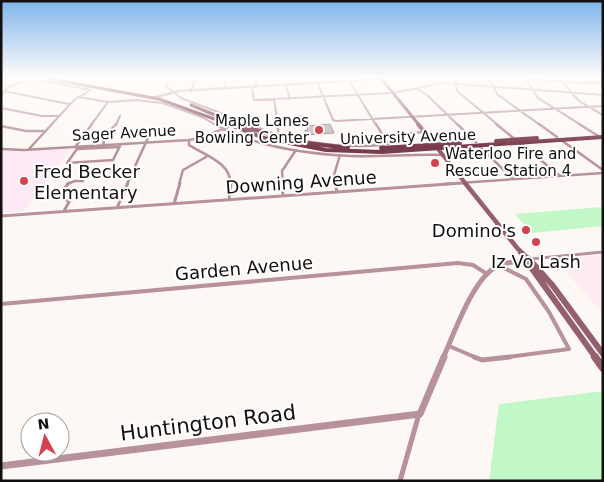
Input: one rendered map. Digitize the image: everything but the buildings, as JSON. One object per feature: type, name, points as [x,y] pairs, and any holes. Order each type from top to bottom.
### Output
[{"type":"main road","name":"University Avenue","points":[[166,100],[275,138],[321,146],[362,149],[436,147],[556,137],[596,135],[602,137]]},
{"type":"main road","points":[[398,100],[603,354]]},
{"type":"main road","name":"University Avenue","points":[[477,144],[602,137]]},
{"type":"main road","points":[[527,260],[603,368]]},
{"type":"street","points":[[52,100],[70,104]]},
{"type":"street","points":[[29,149],[74,100]]},
{"type":"street","points":[[99,100],[162,103],[184,110],[223,129],[261,142],[296,150],[340,155],[442,155]]},
{"type":"street","points":[[188,100],[244,120],[254,127],[279,135],[335,144],[388,144],[398,141],[407,134],[424,132]]},
{"type":"street","points":[[274,100],[279,135]]},
{"type":"street","points":[[325,100],[333,120],[336,121],[603,106]]},
{"type":"street","points":[[361,100],[388,144]]},
{"type":"street","points":[[433,100],[513,179]]},
{"type":"street","points":[[469,100],[516,140]]},
{"type":"street","points":[[506,100],[556,137]]},
{"type":"street","points":[[542,100],[596,135]]},
{"type":"street","points":[[578,100],[603,115]]},
{"type":"street","points":[[108,102],[67,163],[113,160],[121,145]]},
{"type":"street","points":[[1,108],[44,116],[59,116]]},
{"type":"street","points":[[103,145],[106,135],[115,127],[120,116]]},
{"type":"street","name":"Sager Avenue","points":[[1,149],[121,145],[190,140],[203,138],[244,120]]},
{"type":"street","points":[[1,126],[26,131],[45,131]]},
{"type":"street","points":[[117,208],[152,129]]},
{"type":"street","points":[[190,140],[190,146],[224,166],[229,172],[229,200]]},
{"type":"street","points":[[561,140],[603,172]]},
{"type":"street","points":[[520,143],[560,176]]},
{"type":"street","points":[[77,147],[121,145]]},
{"type":"street","points":[[283,196],[282,171],[296,150]]},
{"type":"street","points":[[337,192],[334,175],[340,155]]},
{"type":"street","points":[[174,204],[183,170],[207,156]]},
{"type":"street","name":"Downing Avenue","points":[[1,216],[603,172]]},
{"type":"street","points":[[63,211],[69,202],[59,194],[64,185],[71,181],[83,182]]},
{"type":"street","points":[[400,481],[420,414],[434,377],[470,297],[487,274],[499,265],[603,252]]},
{"type":"street","name":"Garden Avenue","points":[[1,304],[458,263],[473,265],[487,274]]},
{"type":"street","points":[[449,346],[482,360],[569,349],[549,312],[526,279],[499,265]]},
{"type":"street","name":"Huntington Road","points":[[1,466],[420,414]]},
{"type":"shaded area","name":"Fred Becker Elementary","points":[[71,149],[24,211],[1,213],[1,151]]},
{"type":"shaded area","points":[[603,255],[603,314],[555,259]]},
{"type":"green space","points":[[603,207],[603,226],[532,233],[515,214]]},
{"type":"green space","points":[[603,391],[603,481],[489,481],[499,404]]},
{"type":"place","name":"Maple Lanes Bowling Center","points":[[319,130]]},
{"type":"place","name":"Waterloo Fire and Rescue Station 4","points":[[435,163]]},
{"type":"place","name":"Fred Becker Elementary","points":[[24,181]]},
{"type":"place","name":"Domino's","points":[[526,230]]},
{"type":"place","name":"Iz Vo Lash","points":[[536,242]]}]
